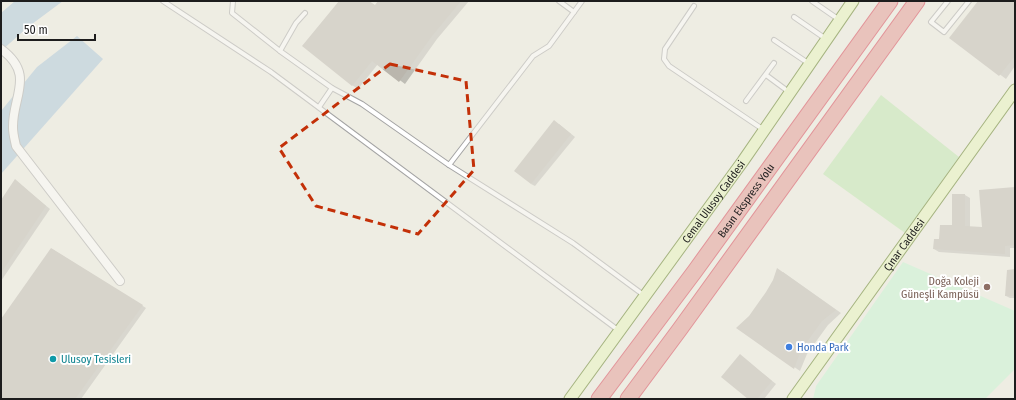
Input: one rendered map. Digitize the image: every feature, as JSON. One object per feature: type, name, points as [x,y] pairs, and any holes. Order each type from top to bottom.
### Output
[{"type":"highway","points":[[866,33],[880,1]]},
{"type":"highway","name":"Basın Ekspress Yolu","points":[[599,399],[731,221],[890,1]]},
{"type":"highway","name":"Basın Ekspress Yolu","points":[[628,399],[917,1]]},
{"type":"highway","points":[[858,84],[875,70],[929,1]]},
{"type":"main road","name":"Cemal Ulusoy Caddesi","points":[[570,399],[764,131],[854,1]]},
{"type":"main road","name":"Çınar Caddesi","points":[[794,398],[1015,90]]},
{"type":"street","points":[[1,49],[10,56],[19,70],[20,90],[13,128],[16,146],[120,281]]},
{"type":"lane","points":[[163,1],[271,72],[619,331]]},
{"type":"lane","points":[[233,1],[232,13],[280,51],[332,88],[362,104],[449,165],[573,243],[645,296]]},
{"type":"lane","points":[[559,1],[574,12]]},
{"type":"lane","points":[[449,165],[533,56],[549,46],[582,1]]},
{"type":"lane","points":[[812,1],[840,20]]},
{"type":"lane","points":[[948,1],[931,22],[944,32],[969,1]]},
{"type":"lane","points":[[694,6],[665,49],[664,59],[669,66],[764,131]]},
{"type":"lane","points":[[280,51],[296,23],[305,13]]},
{"type":"lane","points":[[794,17],[827,40]]},
{"type":"lane","points":[[774,40],[810,65]]},
{"type":"lane","points":[[746,101],[774,63]]},
{"type":"lane","points":[[766,75],[791,93]]},
{"type":"lane","points":[[319,107],[332,88]]},
{"type":"highlighted area","points":[[390,64],[466,81],[474,170],[418,234],[316,206],[279,148]]},
{"type":"green space","points":[[881,95],[959,157],[905,233],[823,174]]},
{"type":"green space","points":[[903,262],[1015,311],[1015,369],[985,399],[813,399],[816,386]]},
{"type":"water","points":[[15,1],[63,1],[28,27],[1,51],[1,13]]},
{"type":"water","points":[[77,36],[103,59],[1,174],[1,111],[37,67]]},
{"type":"building","points":[[339,1],[369,1],[375,5],[378,1],[461,1],[432,36],[399,82],[372,61],[352,86],[302,46]]},
{"type":"building","points":[[978,1],[1015,1],[1015,56],[999,76],[949,38]]},
{"type":"building","points":[[554,120],[571,134],[531,184],[514,171]]},
{"type":"building","points":[[15,179],[46,206],[1,273],[1,200]]},
{"type":"building","points":[[1015,187],[1015,245],[1005,246],[1005,254],[933,249],[934,239],[939,239],[940,225],[952,225],[952,194],[965,194],[965,226],[982,227],[979,190]]},
{"type":"building","name":"Ulusoy Tesisleri","points":[[51,248],[143,305],[75,399],[1,399],[1,319]]},
{"type":"building","points":[[777,268],[836,310],[822,321],[801,350],[794,369],[736,328],[749,316],[766,292],[773,280]]},
{"type":"building","points":[[1015,269],[1015,296],[1005,296],[1007,270]]},
{"type":"building","points":[[740,354],[772,381],[757,399],[748,399],[721,377]]},
{"type":"place","name":"Doğa Koleji Güneşli Kampüsü","points":[[987,287]]},
{"type":"place","name":"Honda Park","points":[[789,347]]},
{"type":"place","name":"Ulusoy Tesisleri","points":[[53,359]]}]
